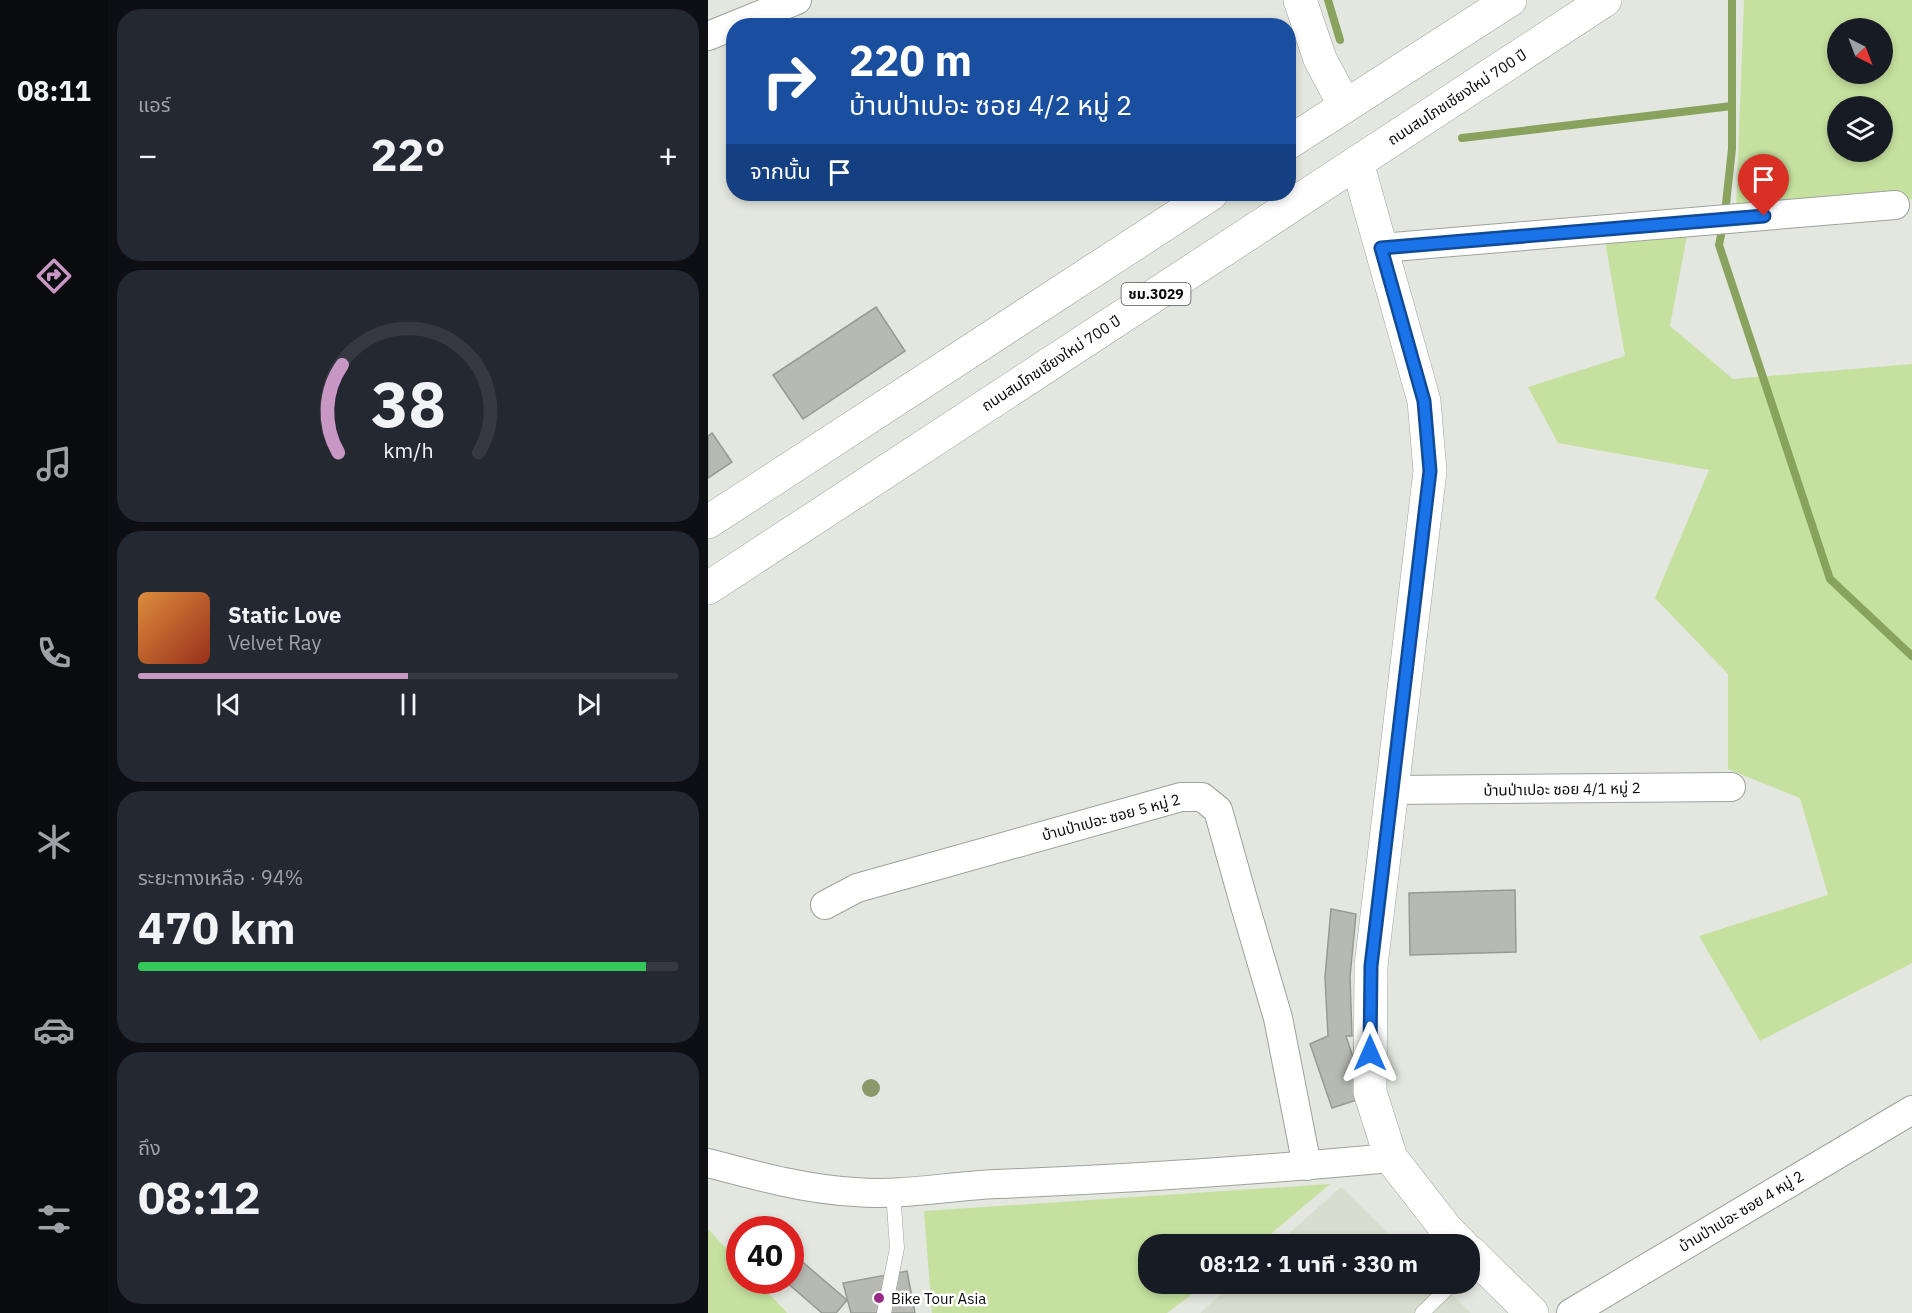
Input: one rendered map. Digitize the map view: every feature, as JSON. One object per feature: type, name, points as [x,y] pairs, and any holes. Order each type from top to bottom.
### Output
[{"type":"main road","points":[[1300,0],[1320,59],[1345,106]]},
{"type":"main road","points":[[1296,138],[1510,0]]},
{"type":"main road","name":"ถนนสมโภชเชียงใหม่ 700 ปี","points":[[708,588],[1605,0]]},
{"type":"main road","points":[[1357,162],[1424,401],[1430,471],[1371,966],[1370,1092],[1391,1158],[1451,1234]]},
{"type":"main road","points":[[708,522],[1200,201]]},
{"type":"main road","points":[[1480,1266],[1526,1312]]},
{"type":"street","points":[[738,18],[754,8],[797,0]]},
{"type":"street","points":[[708,36],[726,25]]},
{"type":"street","points":[[1381,248],[1895,205]]},
{"type":"street","name":"บ้านป่าเปอะ ซอย 4/1 หมู่ 2","points":[[1392,790],[1731,787]]},
{"type":"street","name":"บ้านป่าเปอะ ซอย 5 หมู่ 2","points":[[825,905],[858,888],[1181,797],[1202,797],[1218,810],[1278,1018],[1307,1166]]},
{"type":"street","name":"บ้านป่าเปอะ ซอย 4 หมู่ 2","points":[[1571,1313],[1912,1110]]},
{"type":"street","points":[[708,1163],[796,1186],[856,1192],[893,1192],[941,1187],[1307,1166],[1391,1158]]},
{"type":"lane","points":[[884,1313],[897,1248],[893,1192]]},
{"type":"lane","points":[[1422,1313],[1442,1294]]},
{"type":"shaded area","points":[[1341,1187],[1389,1234],[1288,1234]]},
{"type":"shaded area","points":[[1221,1294],[1451,1294],[1471,1313],[1200,1313]]},
{"type":"green space","points":[[1744,0],[1912,0],[1912,199],[1736,211]]},
{"type":"green space","points":[[1687,236],[1670,326],[1733,379],[1912,364],[1912,963],[1760,1041],[1699,936],[1828,895],[1800,798],[1728,769],[1728,674],[1655,598],[1709,470],[1558,443],[1528,387],[1625,356],[1605,241]]},
{"type":"green space","points":[[1330,1184],[1271,1234],[1138,1234],[1138,1294],[1193,1294],[1167,1313],[932,1313],[924,1211]]},
{"type":"green space","points":[[708,1229],[726,1248],[726,1294],[769,1294],[787,1313],[708,1313]]},
{"type":"building","points":[[876,307],[905,351],[803,419],[773,375]]},
{"type":"building","points":[[712,433],[732,462],[708,478],[708,436]]},
{"type":"building","points":[[1515,890],[1516,952],[1410,955],[1409,893]]},
{"type":"building","points":[[1331,909],[1356,914],[1350,977],[1352,1036],[1346,1036],[1366,1097],[1332,1108],[1310,1044],[1328,1036],[1325,977]]},
{"type":"building","points":[[804,1263],[847,1300],[836,1313],[822,1313],[800,1294],[804,1294]]},
{"type":"building","name":"Bike Tour Asia","points":[[907,1271],[915,1313],[851,1313],[843,1283]]},
{"type":"waterway","points":[[1328,0],[1340,40]]},
{"type":"waterway","points":[[1725,213],[1732,149],[1732,0]]},
{"type":"waterway","points":[[1462,138],[1732,106]]},
{"type":"waterway","points":[[1723,225],[1719,245],[1830,579],[1912,656]]},
{"type":"place","name":"Bike Tour Asia","points":[[879,1298]]},
{"type":"route","points":[[1370,1053],[1371,966],[1430,471],[1424,401],[1381,248],[1764,216]]}]
